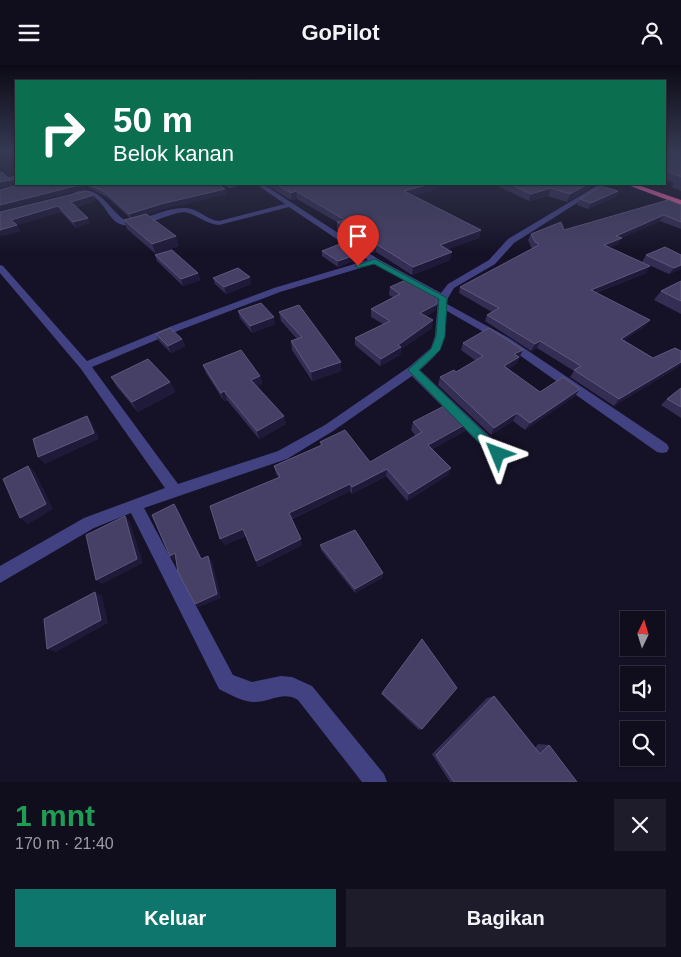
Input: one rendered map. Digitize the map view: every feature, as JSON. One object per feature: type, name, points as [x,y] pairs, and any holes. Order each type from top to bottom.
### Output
[{"type":"highway","points":[[633,185],[681,203]]},
{"type":"highway","points":[[646,185],[681,198]]},
{"type":"street","points":[[261,185],[375,261],[505,341],[662,448]]},
{"type":"street","points":[[0,575],[88,523],[134,505],[282,455],[328,428],[413,370],[436,350],[440,336],[443,302],[452,286],[492,262],[511,241],[602,185]]},
{"type":"street","points":[[62,198],[92,192],[121,221],[127,224],[186,210],[196,212],[212,223],[219,223],[290,205]]},
{"type":"street","points":[[85,366],[176,328],[277,291],[375,261]]},
{"type":"street","points":[[0,268],[85,366],[175,491]]},
{"type":"street","points":[[413,370],[498,454]]},
{"type":"street","points":[[134,505],[226,682],[241,690],[255,692],[285,685],[296,687],[311,701],[376,782]]},
{"type":"building","points":[[17,185],[77,185],[0,205],[0,190]]},
{"type":"building","points":[[91,185],[220,185],[225,189],[161,204],[129,214],[105,192]]},
{"type":"building","points":[[278,185],[425,185],[404,191],[481,230],[440,245],[452,252],[413,267],[337,222],[345,220],[296,191],[291,193]]},
{"type":"building","points":[[513,185],[585,185],[570,194],[551,188],[531,194]]},
{"type":"building","points":[[601,186],[618,191],[591,203],[580,199]]},
{"type":"building","points":[[86,191],[94,195],[71,202],[88,218],[73,222],[58,206],[11,220],[17,225],[0,230],[0,212]]},
{"type":"building","points":[[668,200],[681,205],[681,222],[664,215],[616,236],[622,238],[604,245],[650,266],[591,290],[650,320],[621,339],[653,358],[675,348],[681,351],[681,362],[619,399],[574,370],[581,366],[540,341],[535,344],[487,315],[499,308],[460,287],[537,246],[539,244],[535,242],[531,234],[561,222],[564,230]]},
{"type":"building","points":[[146,214],[176,236],[152,244],[124,220]]},
{"type":"building","points":[[345,242],[361,253],[338,261],[322,251]]},
{"type":"building","points":[[665,247],[681,255],[681,265],[674,268],[646,255]]},
{"type":"building","points":[[172,250],[198,273],[181,279],[155,255]]},
{"type":"building","points":[[238,268],[250,277],[224,287],[213,278]]},
{"type":"building","points":[[408,279],[437,296],[437,304],[420,313],[433,320],[398,345],[401,347],[381,359],[355,338],[390,321],[371,309],[400,294],[390,287]]},
{"type":"building","points":[[681,281],[681,301],[661,291]]},
{"type":"building","points":[[261,303],[274,317],[250,326],[238,311]]},
{"type":"building","points":[[299,305],[341,362],[311,372],[291,341],[302,337],[279,312]]},
{"type":"building","points":[[170,328],[182,339],[168,346],[156,334]]},
{"type":"building","points":[[489,328],[523,350],[514,354],[519,357],[504,366],[540,392],[563,377],[580,389],[530,423],[517,413],[494,428],[440,377],[454,370],[456,372],[483,356],[463,343]]},
{"type":"building","points":[[241,350],[260,376],[251,380],[284,416],[257,431],[224,391],[221,393],[203,365]]},
{"type":"building","points":[[148,359],[170,382],[132,402],[111,377]]},
{"type":"building","points":[[681,388],[681,407],[667,399]]},
{"type":"building","points":[[448,404],[468,423],[428,445],[451,468],[409,494],[387,469],[352,487],[350,484],[289,513],[301,539],[256,561],[243,529],[220,539],[210,506],[280,477],[274,466],[322,445],[320,442],[345,430],[370,462],[422,432],[413,422]]},
{"type":"building","points":[[87,416],[94,433],[38,457],[33,439]]},
{"type":"building","points":[[28,466],[46,504],[20,518],[3,479]]},
{"type":"building","points":[[174,504],[201,559],[208,556],[217,594],[195,604],[178,572],[175,553],[170,556],[152,515]]},
{"type":"building","points":[[125,516],[137,559],[96,580],[86,535]]},
{"type":"building","points":[[355,530],[383,573],[355,589],[320,545]]},
{"type":"building","points":[[95,592],[101,620],[47,649],[44,619]]},
{"type":"building","points":[[422,639],[457,688],[422,729],[382,693]]},
{"type":"building","points":[[494,696],[540,754],[549,745],[577,782],[454,782],[436,755]]},
{"type":"route","points":[[358,266],[375,261],[443,298],[444,306],[440,336],[436,350],[426,361],[413,370],[498,454]]}]
